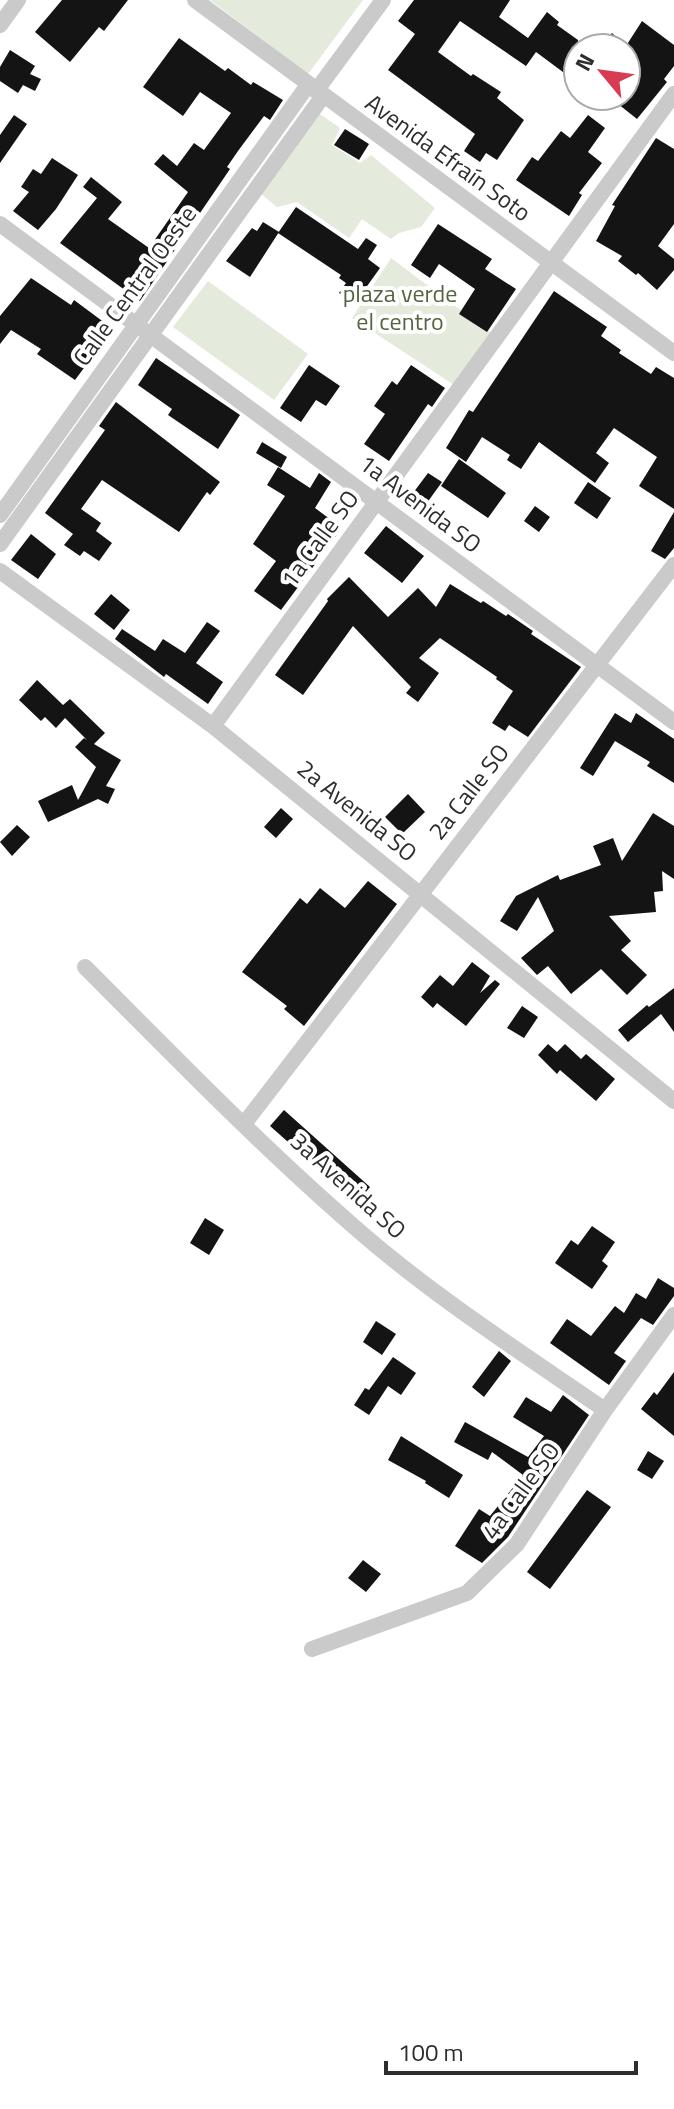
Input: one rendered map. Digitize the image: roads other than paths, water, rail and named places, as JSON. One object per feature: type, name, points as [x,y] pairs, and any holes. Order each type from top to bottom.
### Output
[{"type":"street","points":[[0,25],[18,0]]},
{"type":"street","name":"Avenida Efraín Soto","points":[[195,0],[674,353]]},
{"type":"street","name":"Calle Central Oeste","points":[[0,515],[137,323],[383,0]]},
{"type":"street","points":[[0,544],[152,334],[316,91]]},
{"type":"street","name":"1a Calle SO","points":[[213,726],[674,94]]},
{"type":"street","name":"1a Avenida SO","points":[[0,224],[674,722]]},
{"type":"street","name":"2a Calle SO","points":[[244,1124],[674,565]]},
{"type":"street","name":"2a Avenida SO","points":[[0,571],[213,726],[674,1101]]},
{"type":"street","name":"3a Avenida SO","points":[[85,967],[244,1124],[352,1225],[458,1309],[605,1410]]},
{"type":"street","name":"4a Calle SO","points":[[312,1649],[467,1593],[517,1544],[605,1410],[674,1315]]},
{"type":"park label","name":"plaza verde el centro","points":[[400,308]]}]
